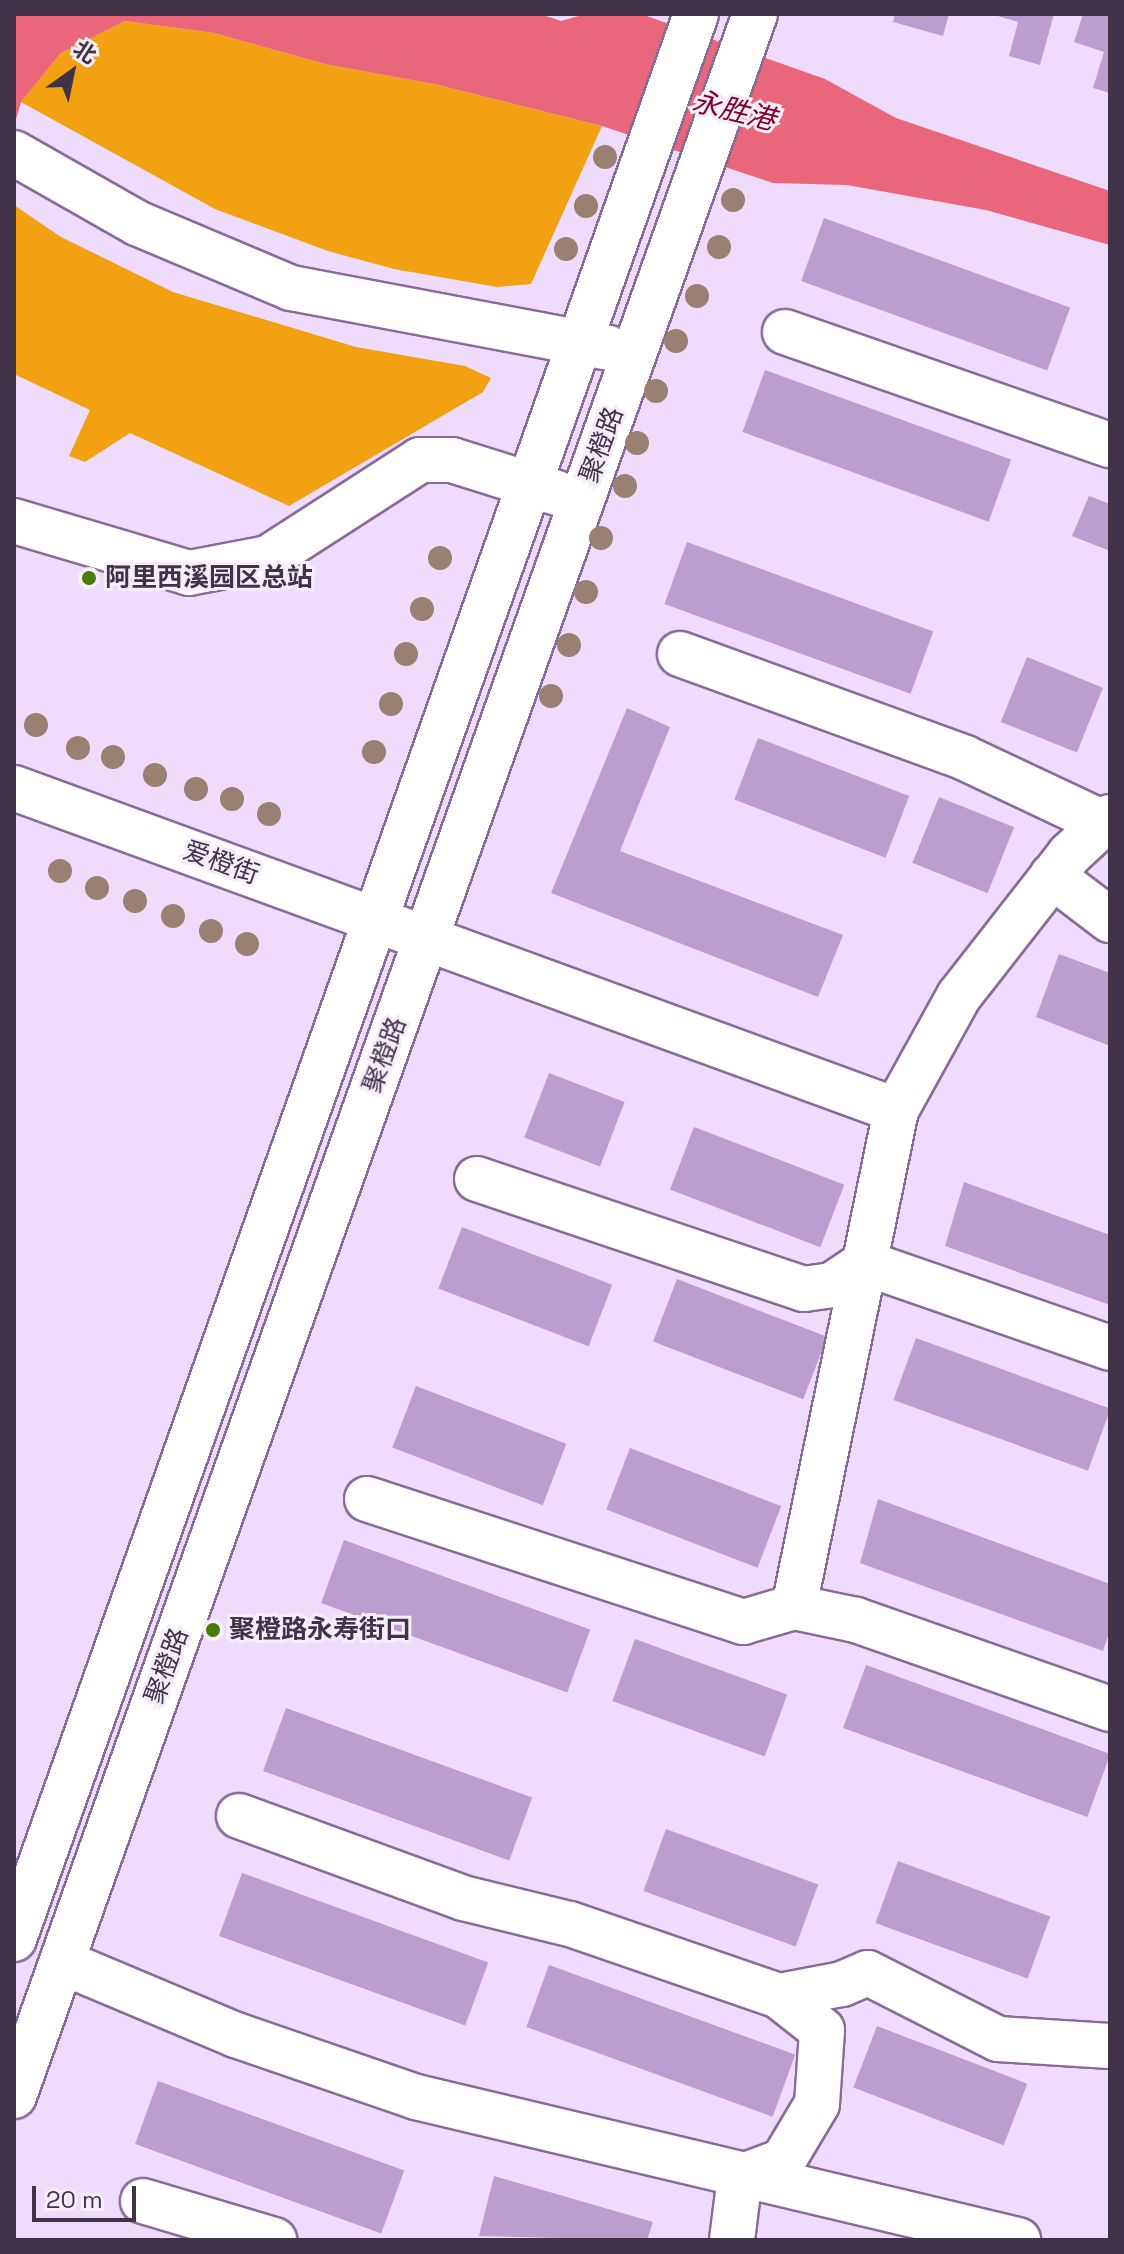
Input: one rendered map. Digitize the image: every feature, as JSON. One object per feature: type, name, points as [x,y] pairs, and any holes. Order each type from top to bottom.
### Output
[{"type":"street","name":"聚橙路","points":[[14,1939],[696,14]]},
{"type":"street","name":"聚橙路","points":[[14,2096],[755,14]]},
{"type":"street","points":[[20,156],[137,223],[291,288],[635,353]]},
{"type":"street","points":[[785,332],[1110,445]]},
{"type":"street","points":[[14,521],[189,573],[268,558],[420,460],[452,460],[582,501]]},
{"type":"street","points":[[680,654],[965,758],[1107,820],[1052,876],[959,996],[896,1110],[794,1607]]},
{"type":"street","name":"爱橙街","points":[[14,788],[428,936],[896,1110]]},
{"type":"street","points":[[1052,876],[1110,920]]},
{"type":"street","points":[[477,1179],[804,1289],[832,1285],[865,1263]]},
{"type":"street","points":[[865,1263],[1110,1348]]},
{"type":"street","points":[[367,1499],[743,1622],[794,1607],[856,1620],[1110,1709]]},
{"type":"street","points":[[239,1816],[463,1898],[570,1924],[779,1996],[822,2030],[817,2104],[783,2161],[740,2177]]},
{"type":"street","points":[[62,1962],[236,2035],[416,2097],[740,2177],[1018,2240]]},
{"type":"street","points":[[779,1996],[868,1973],[998,2039],[1110,2046]]},
{"type":"street","points":[[732,2240],[740,2177]]},
{"type":"street","points":[[143,2201],[274,2240]]},
{"type":"shaded area","points":[[125,21],[214,33],[329,65],[434,84],[602,126],[531,284],[497,287],[394,269],[328,251],[215,209],[21,102],[61,53]]},
{"type":"shaded area","points":[[14,205],[61,237],[173,292],[356,347],[465,366],[491,378],[483,392],[289,506],[130,433],[85,462],[69,456],[90,410],[14,374]]},
{"type":"water","name":"永胜港","points":[[14,14],[540,14],[561,21],[586,14],[641,14],[825,79],[896,118],[1110,191],[1110,245],[986,210],[847,185],[773,183],[602,126],[434,84],[329,65],[214,33],[125,21],[61,53],[21,102],[14,126]]},
{"type":"building","points":[[895,14],[949,14],[943,36],[893,22]]},
{"type":"building","points":[[991,14],[1054,14],[1040,65],[1009,56],[1018,22]]},
{"type":"building","points":[[1083,14],[1110,15],[1110,93],[1093,88],[1104,52],[1074,42]]},
{"type":"building","points":[[824,218],[1070,308],[1047,371],[801,281]]},
{"type":"building","points":[[765,370],[1011,460],[989,522],[742,432]]},
{"type":"building","points":[[1089,496],[1110,504],[1110,551],[1072,536]]},
{"type":"building","points":[[687,542],[933,632],[911,694],[664,604]]},
{"type":"building","points":[[1027,657],[1103,688],[1077,753],[1001,722]]},
{"type":"building","points":[[627,708],[670,727],[620,851],[843,935],[818,997],[551,893]]},
{"type":"building","points":[[758,738],[909,796],[886,858],[734,800]]},
{"type":"building","points":[[939,797],[1014,827],[988,893],[912,863]]},
{"type":"building","points":[[1059,954],[1110,973],[1110,1046],[1036,1017]]},
{"type":"building","points":[[549,1073],[625,1102],[600,1166],[524,1137]]},
{"type":"building","points":[[694,1127],[844,1185],[820,1247],[670,1190]]},
{"type":"building","points":[[964,1182],[1110,1235],[1110,1305],[945,1246]]},
{"type":"building","points":[[462,1227],[612,1285],[589,1346],[438,1289]]},
{"type":"building","points":[[677,1279],[827,1337],[803,1399],[653,1342]]},
{"type":"building","points":[[916,1338],[1110,1409],[1088,1471],[893,1400]]},
{"type":"building","points":[[416,1386],[566,1444],[543,1505],[392,1448]]},
{"type":"building","points":[[630,1448],[781,1506],[758,1568],[606,1510]]},
{"type":"building","points":[[878,1499],[1110,1584],[1110,1630],[1103,1651],[860,1563]]},
{"type":"building","points":[[344,1540],[590,1630],[567,1693],[321,1603]]},
{"type":"building","points":[[635,1639],[787,1694],[765,1756],[612,1701]]},
{"type":"building","points":[[866,1665],[1110,1754],[1087,1817],[843,1728]]},
{"type":"building","points":[[286,1708],[532,1798],[509,1861],[263,1771]]},
{"type":"building","points":[[666,1829],[818,1884],[796,1946],[643,1891]]},
{"type":"building","points":[[898,1861],[1050,1916],[1028,1978],[875,1923]]},
{"type":"building","points":[[242,1873],[488,1963],[465,2026],[219,1936]]},
{"type":"building","points":[[549,1965],[795,2055],[773,2117],[526,2027]]},
{"type":"building","points":[[877,2026],[1027,2084],[1004,2145],[853,2088]]},
{"type":"building","points":[[158,2081],[404,2171],[381,2234],[135,2144]]},
{"type":"building","points":[[494,2176],[653,2222],[647,2240],[479,2236]]},
{"type":"place","name":"阿里西溪园区总站","points":[[89,578]]},
{"type":"place","name":"聚橙路永寿街口","points":[[213,1630]]}]
